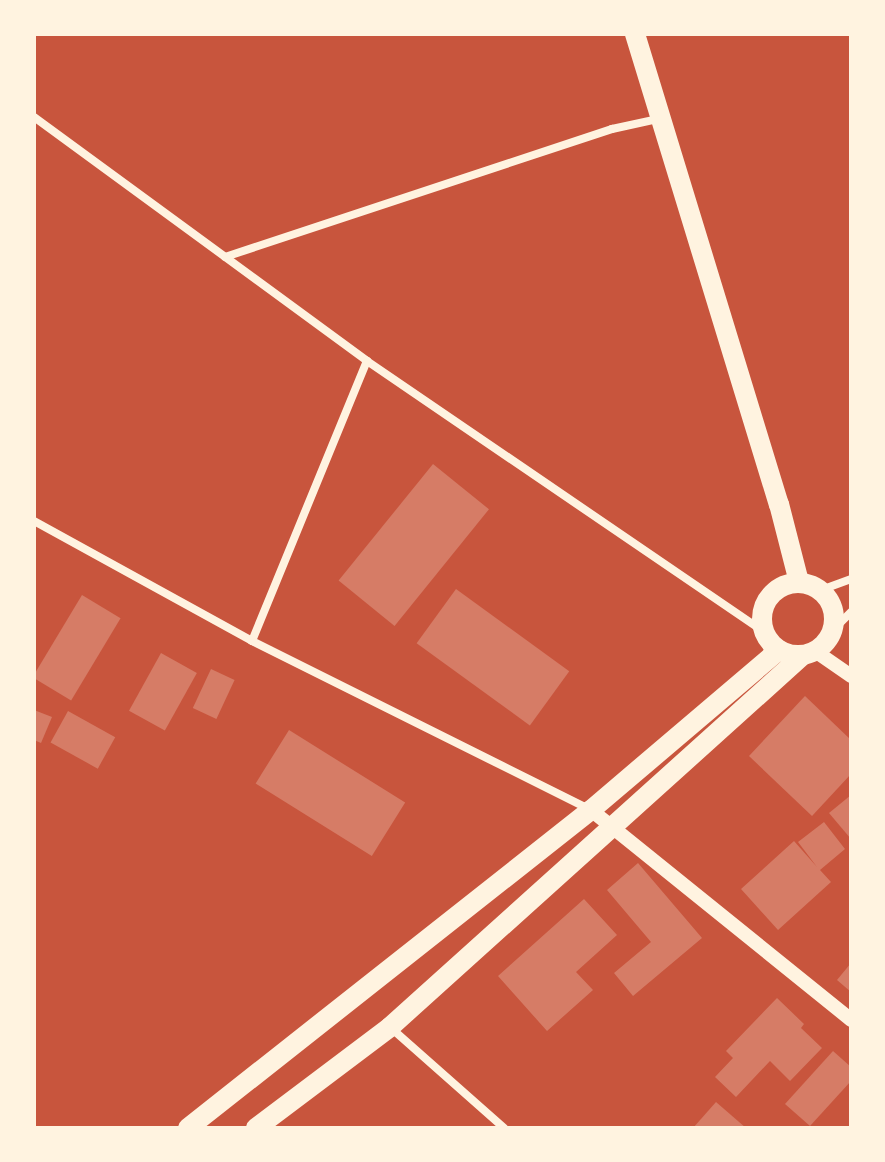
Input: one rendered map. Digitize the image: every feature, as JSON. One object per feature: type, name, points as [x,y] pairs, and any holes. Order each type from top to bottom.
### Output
[{"type":"main road","points":[[635,34],[779,504],[799,582]]},
{"type":"main road","points":[[256,1128],[390,1027],[809,653],[828,640],[833,630],[833,608],[821,590],[799,582],[787,584],[768,598],[759,617],[764,632],[779,650],[809,653]]},
{"type":"main road","points":[[188,1128],[591,810],[779,650]]},
{"type":"street","points":[[34,117],[367,361],[764,632]]},
{"type":"street","points":[[225,257],[612,129],[662,118]]},
{"type":"street","points":[[252,641],[367,361]]},
{"type":"street","points":[[34,521],[252,641],[591,810],[851,1020]]},
{"type":"street","points":[[821,590],[851,579]]},
{"type":"street","points":[[833,630],[851,612]]},
{"type":"street","points":[[809,653],[851,676]]},
{"type":"street","points":[[390,1027],[504,1128]]},
{"type":"building","points":[[433,464],[489,509],[395,626],[339,581]]},
{"type":"building","points":[[456,589],[569,671],[530,725],[417,643]]},
{"type":"building","points":[[82,595],[121,618],[71,700],[34,678],[34,675]]},
{"type":"building","points":[[161,653],[197,673],[165,731],[129,711]]},
{"type":"building","points":[[211,669],[235,680],[216,719],[193,708]]},
{"type":"building","points":[[805,696],[851,740],[851,774],[812,816],[749,756]]},
{"type":"building","points":[[34,710],[52,717],[41,743],[34,740]]},
{"type":"building","points":[[68,711],[115,737],[98,769],[51,742]]},
{"type":"building","points":[[289,730],[405,803],[372,856],[256,783]]},
{"type":"building","points":[[851,795],[851,839],[829,813]]},
{"type":"building","points":[[824,822],[845,849],[820,870],[831,882],[778,930],[741,889],[794,841],[817,867],[798,842]]},
{"type":"building","points":[[638,863],[702,938],[633,996],[614,973],[651,942],[607,890]]},
{"type":"building","points":[[584,899],[617,935],[576,972],[593,990],[547,1031],[498,976]]},
{"type":"building","points":[[851,963],[851,992],[837,980]]},
{"type":"building","points":[[777,998],[804,1024],[801,1028],[822,1048],[790,1081],[770,1061],[736,1097],[715,1077],[733,1058],[726,1051]]},
{"type":"building","points":[[833,1051],[851,1067],[851,1081],[810,1126],[785,1104]]},
{"type":"building","points":[[716,1102],[746,1128],[693,1128]]}]
